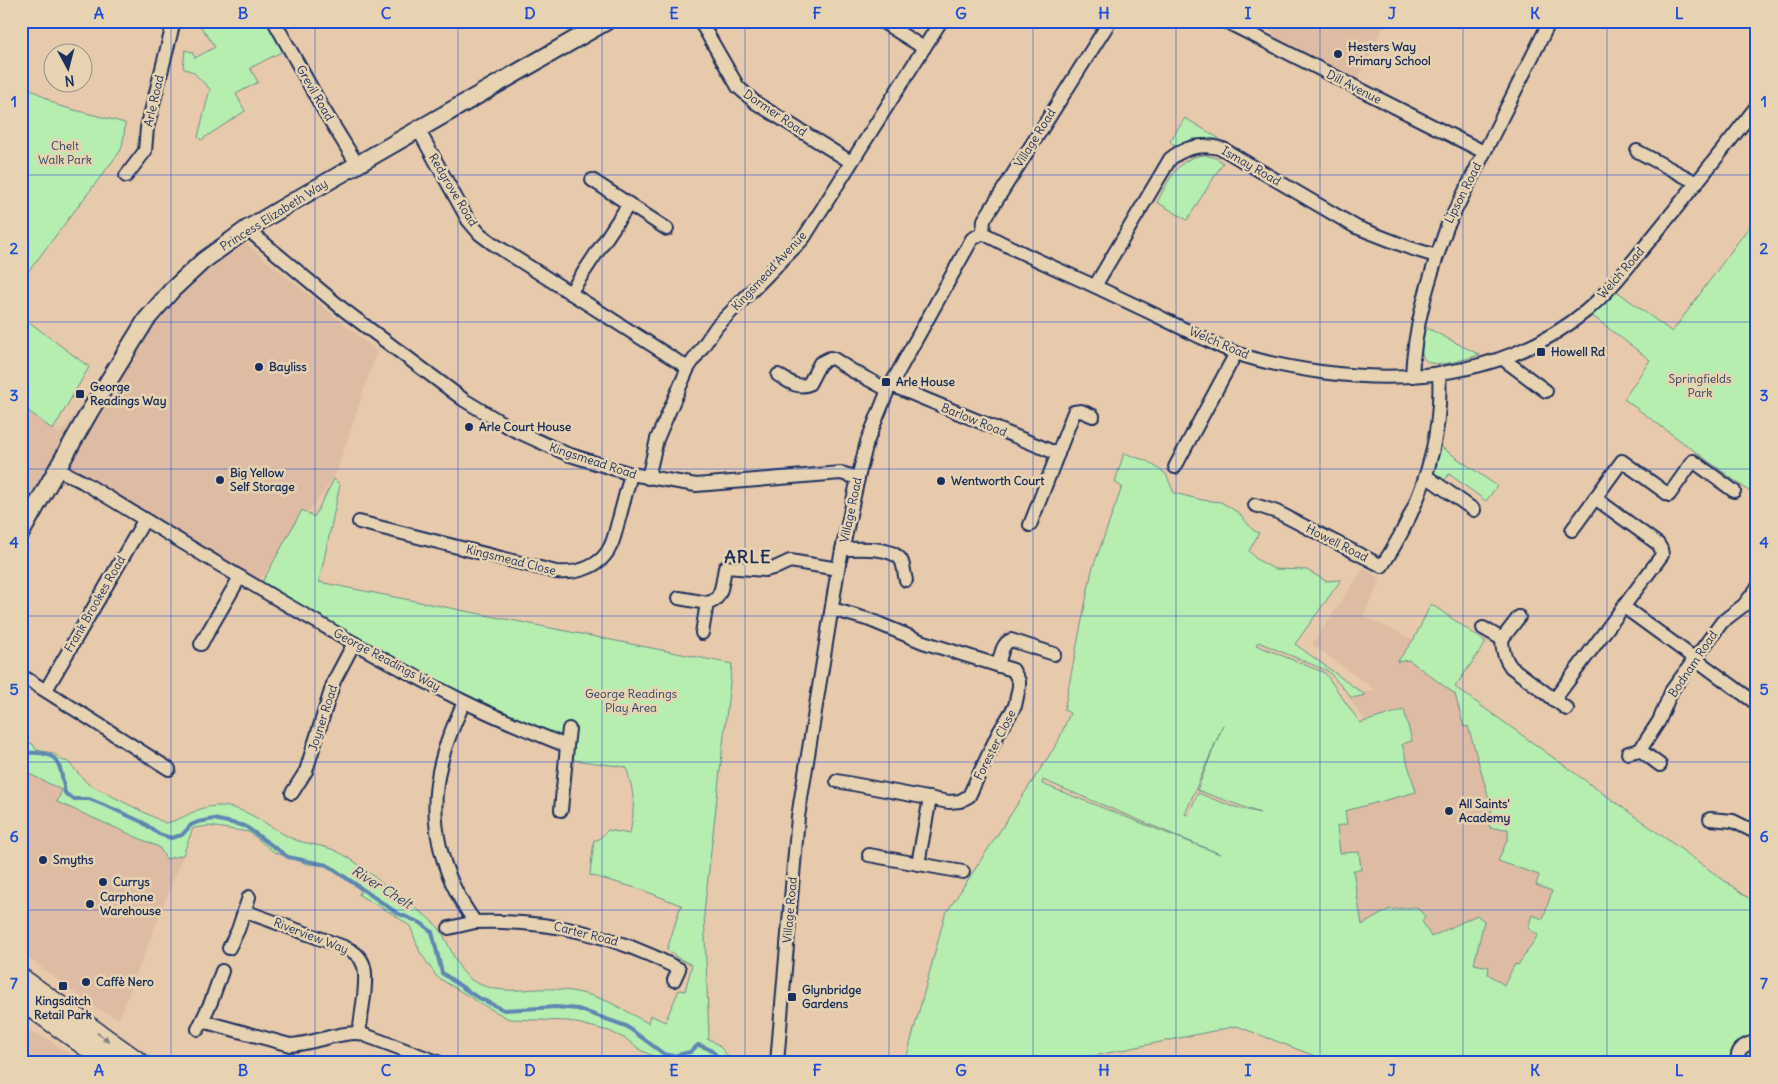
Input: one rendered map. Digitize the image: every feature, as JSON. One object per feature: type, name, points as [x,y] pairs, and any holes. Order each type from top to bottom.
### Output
[{"type":"highway","points":[[21,978],[140,1063]]},
{"type":"highway","points":[[21,1000],[109,1063]]},
{"type":"main road","name":"Princess Elizabeth Way","points":[[21,533],[90,411],[146,320],[172,290],[203,261],[247,229],[607,21]]},
{"type":"street","name":"Arle Road","points":[[126,176],[145,151],[147,128],[174,21]]},
{"type":"street","name":"Dormer Road","points":[[700,21],[743,93],[851,162]]},
{"type":"street","points":[[881,21],[924,48]]},
{"type":"street","name":"Kingsmead Avenue","points":[[648,478],[657,439],[688,368],[718,326],[803,239],[941,21]]},
{"type":"street","name":"Village Road","points":[[777,1063],[798,817],[838,569],[867,442],[889,388],[972,238],[982,233],[984,220],[1110,21]]},
{"type":"street","name":"Dill Avenue","points":[[1225,21],[1484,152]]},
{"type":"street","name":"Lipson Road","points":[[1412,376],[1413,354],[1420,314],[1446,227],[1549,22]]},
{"type":"street","name":"Grevil Road","points":[[279,23],[322,106],[357,164]]},
{"type":"street","name":"Welch Road","points":[[982,233],[1017,252],[1095,286],[1236,353],[1282,365],[1332,373],[1386,377],[1439,374],[1473,368],[1503,359],[1547,338],[1586,311],[1611,287],[1757,106]]},
{"type":"street","name":"Redgrove Road","points":[[418,129],[468,220],[480,234],[688,368]]},
{"type":"street","name":"Ismay Road","points":[[1095,286],[1170,159],[1182,151],[1197,146],[1214,146],[1223,149],[1356,227],[1436,256]]},
{"type":"street","points":[[1637,151],[1696,183]]},
{"type":"street","points":[[592,180],[667,229]]},
{"type":"street","points":[[570,293],[629,204]]},
{"type":"street","name":"Kingsmead Road","points":[[247,229],[344,310],[464,400],[537,442],[597,465],[648,478],[696,485],[840,473],[858,478]]},
{"type":"street","points":[[1175,467],[1236,353]]},
{"type":"street","name":"Barlow Road","points":[[778,375],[797,386],[806,386],[809,384],[820,363],[826,359],[834,359],[851,370],[889,388],[1058,454]]},
{"type":"street","points":[[1503,359],[1546,391]]},
{"type":"street","name":"Howell Road","points":[[1255,505],[1277,512],[1382,566],[1408,522],[1426,476],[1438,419],[1439,374]]},
{"type":"street","points":[[1030,525],[1074,412],[1081,411],[1094,416]]},
{"type":"street","points":[[1572,530],[1622,461],[1669,494],[1693,462],[1734,491]]},
{"type":"street","name":"George Readings Way","points":[[58,470],[83,482],[354,643],[464,702],[567,746]]},
{"type":"street","name":"Kingsmead Close","points":[[359,522],[556,572],[580,571],[601,559],[611,545],[631,474]]},
{"type":"street","points":[[1426,476],[1474,510]]},
{"type":"street","points":[[1554,700],[1660,558],[1661,549],[1658,544],[1595,498]]},
{"type":"street","name":"Frank Brookes Road","points":[[46,690],[145,519]]},
{"type":"street","points":[[842,549],[890,551],[901,560],[906,580]]},
{"type":"street","points":[[679,598],[707,603],[714,602],[719,596],[724,568],[728,566],[765,570],[790,561],[838,569]]},
{"type":"street","points":[[201,644],[240,577]]},
{"type":"street","name":"Bodnam Road","points":[[1660,765],[1634,751],[1660,721],[1672,690],[1722,622],[1744,605],[1757,588]]},
{"type":"street","points":[[702,633],[707,603]]},
{"type":"street","points":[[1624,607],[1757,704]]},
{"type":"street","name":"Forester Close","points":[[832,609],[870,620],[923,642],[1013,670],[1019,681],[1018,694],[1014,706],[998,734],[969,796],[954,802],[837,781]]},
{"type":"street","points":[[1519,617],[1502,640],[1503,652],[1510,667],[1567,710]]},
{"type":"street","points":[[1483,628],[1502,640]]},
{"type":"street","points":[[998,666],[1004,646],[1007,641],[1011,640],[1054,654]]},
{"type":"street","name":"Joyner Road","points":[[292,792],[306,771],[334,681],[354,643]]},
{"type":"street","points":[[27,679],[169,769]]},
{"type":"street","points":[[464,702],[442,758],[436,785],[435,812],[438,840],[446,869],[459,898],[475,922]]},
{"type":"street","points":[[561,810],[569,729]]},
{"type":"street","points":[[918,864],[930,798]]},
{"type":"street","points":[[1710,819],[1733,821],[1757,832]]},
{"type":"street","points":[[869,855],[963,872]]},
{"type":"street","points":[[229,948],[238,930],[249,897]]},
{"type":"street","name":"Riverview Way","points":[[244,911],[356,953],[364,964],[366,977],[359,1033]]},
{"type":"street","name":"Carter Road","points":[[449,928],[475,922],[529,923],[564,928],[607,938],[656,957],[679,969],[674,980]]},
{"type":"street","points":[[222,971],[200,1025],[290,1045],[305,1044],[346,1034],[359,1033],[440,1063]]},
{"type":"street","points":[[1738,1063],[1737,1058],[1740,1049],[1747,1044],[1757,1042]]},
{"type":"shaded area","name":"Hesters Way Primary School","points":[[1245,21],[1386,21],[1358,79],[1281,41],[1264,26]]},
{"type":"shaded area","points":[[230,230],[377,351],[335,476],[259,581],[53,471],[21,507],[21,398],[59,434]]},
{"type":"shaded area","name":"All Saints' Academy","points":[[1364,568],[1381,579],[1363,616],[1413,639],[1431,604],[1486,642],[1455,687],[1757,904],[1724,1063],[1333,1063],[1237,1026],[1060,1063],[905,1063],[945,915],[1032,781],[1255,868],[1268,816],[1345,704],[1360,723],[1365,721],[1347,695],[1375,690],[1312,644]]},
{"type":"shaded area","points":[[21,770],[63,790],[58,802],[159,847],[166,859],[183,855],[119,1019],[93,1007],[21,952]]},
{"type":"shaded area","points":[[21,1026],[51,1041],[83,1063],[21,1063]]},
{"type":"green space","points":[[197,21],[274,21],[289,48],[250,68],[258,82],[236,94],[245,111],[201,140],[198,137],[210,89],[193,72],[183,68],[185,50],[192,52],[195,58],[215,47]]},
{"type":"green space","name":"Chelt Walk Park","points":[[21,83],[59,106],[125,123],[121,150],[21,281]]},
{"type":"green space","points":[[1185,118],[1220,139],[1192,139],[1177,148],[1170,141]]},
{"type":"green space","points":[[1205,155],[1216,158],[1223,163],[1187,220],[1157,202],[1170,178],[1181,165],[1187,160]]},
{"type":"green space","name":"Springfields Park","points":[[1757,216],[1757,497],[1624,399],[1650,360],[1586,311],[1611,287],[1672,332]]},
{"type":"green space","points":[[21,316],[89,367],[53,430],[21,405]]},
{"type":"green space","points":[[1425,327],[1480,355],[1439,364],[1425,360],[1422,354],[1422,344]]},
{"type":"green space","points":[[1434,442],[1497,486],[1486,501],[1449,474],[1444,481],[1428,469]]},
{"type":"green space","name":"All Saints' Academy","points":[[1124,453],[1147,461],[1166,474],[1174,493],[1202,500],[1221,502],[1239,513],[1253,530],[1259,533],[1249,551],[1256,559],[1274,569],[1307,570],[1326,581],[1341,580],[1295,644],[1365,695],[1352,698],[1328,671],[1258,642],[1256,645],[1325,673],[1360,723],[1404,710],[1412,741],[1402,744],[1416,792],[1345,811],[1347,824],[1337,826],[1340,853],[1359,852],[1361,870],[1353,870],[1362,925],[1388,910],[1416,907],[1425,916],[1422,921],[1431,937],[1477,915],[1484,921],[1474,964],[1489,967],[1488,974],[1504,985],[1515,964],[1518,965],[1538,935],[1528,928],[1532,915],[1543,919],[1552,891],[1536,885],[1539,875],[1498,861],[1508,838],[1508,829],[1490,828],[1489,817],[1492,809],[1468,726],[1464,727],[1455,694],[1409,660],[1397,662],[1414,639],[1431,604],[1486,642],[1455,687],[1757,904],[1757,1042],[1737,1058],[1724,1063],[1333,1063],[1237,1026],[1060,1063],[905,1063],[945,915],[1058,742],[1070,713],[1064,710],[1092,570],[1122,487],[1115,482]],"holes":[[[1223,725],[1197,790],[1260,813],[1231,806],[1198,793],[1188,815],[1185,814]],[[1043,780],[1220,854],[1042,784]]]},
{"type":"green space","name":"George Readings Play Area","points":[[334,479],[340,485],[319,582],[732,664],[704,913],[709,1037],[707,1039],[718,1045],[732,1063],[716,1063],[711,1055],[705,1055],[700,1056],[691,1063],[669,1063],[642,1051],[626,1039],[609,1031],[569,1021],[509,1019],[437,977],[420,952],[410,926],[359,895],[362,887],[332,866],[308,864],[274,852],[249,832],[209,826],[193,828],[183,855],[166,859],[159,847],[57,802],[62,790],[21,770],[21,741],[33,744],[36,750],[53,753],[63,761],[67,761],[88,784],[165,823],[210,807],[228,807],[245,812],[292,839],[334,850],[359,865],[435,924],[445,938],[457,963],[468,977],[475,982],[486,987],[498,989],[553,989],[577,992],[609,1002],[648,1023],[650,1015],[665,1022],[679,990],[685,991],[692,965],[674,956],[675,954],[667,950],[680,908],[683,906],[640,889],[590,875],[594,840],[598,840],[608,830],[630,834],[633,800],[626,767],[566,759],[567,746],[519,726],[259,588],[302,510],[314,517]]},
{"type":"waterway","name":"River Chelt","points":[[21,753],[43,753],[55,759],[61,772],[65,793],[73,799],[89,799],[109,807],[142,822],[159,834],[171,838],[182,835],[191,825],[214,819],[245,826],[288,857],[327,865],[397,913],[421,923],[432,932],[442,973],[475,996],[504,1010],[556,1007],[578,1009],[626,1026],[664,1054],[673,1056],[690,1052],[698,1045],[712,1051],[721,1063]]},
{"type":"place","name":"Hesters Way Primary School","points":[[1338,54]]},
{"type":"place","name":"Howell Rd","points":[[1541,352]]},
{"type":"place","name":"Bayliss","points":[[259,367]]},
{"type":"place","name":"Arle House","points":[[886,382]]},
{"type":"place","name":"George Readings Way","points":[[80,394]]},
{"type":"place","name":"Arle Court House","points":[[469,427]]},
{"type":"place","name":"Big Yellow Self Storage","points":[[220,480]]},
{"type":"place","name":"Wentworth Court","points":[[941,481]]},
{"type":"place","name":"All Saints' Academy","points":[[1449,811]]},
{"type":"place","name":"Smyths","points":[[43,860]]},
{"type":"place","name":"Currys","points":[[103,882]]},
{"type":"place","name":"Carphone Warehouse","points":[[90,904]]},
{"type":"place","name":"Caffè Nero","points":[[86,982]]},
{"type":"place","name":"Kingsditch Retail Park","points":[[63,986]]},
{"type":"place","name":"Glynbridge Gardens","points":[[792,997]]},
{"type":"district","name":"ARLE","points":[[748,557]]}]
